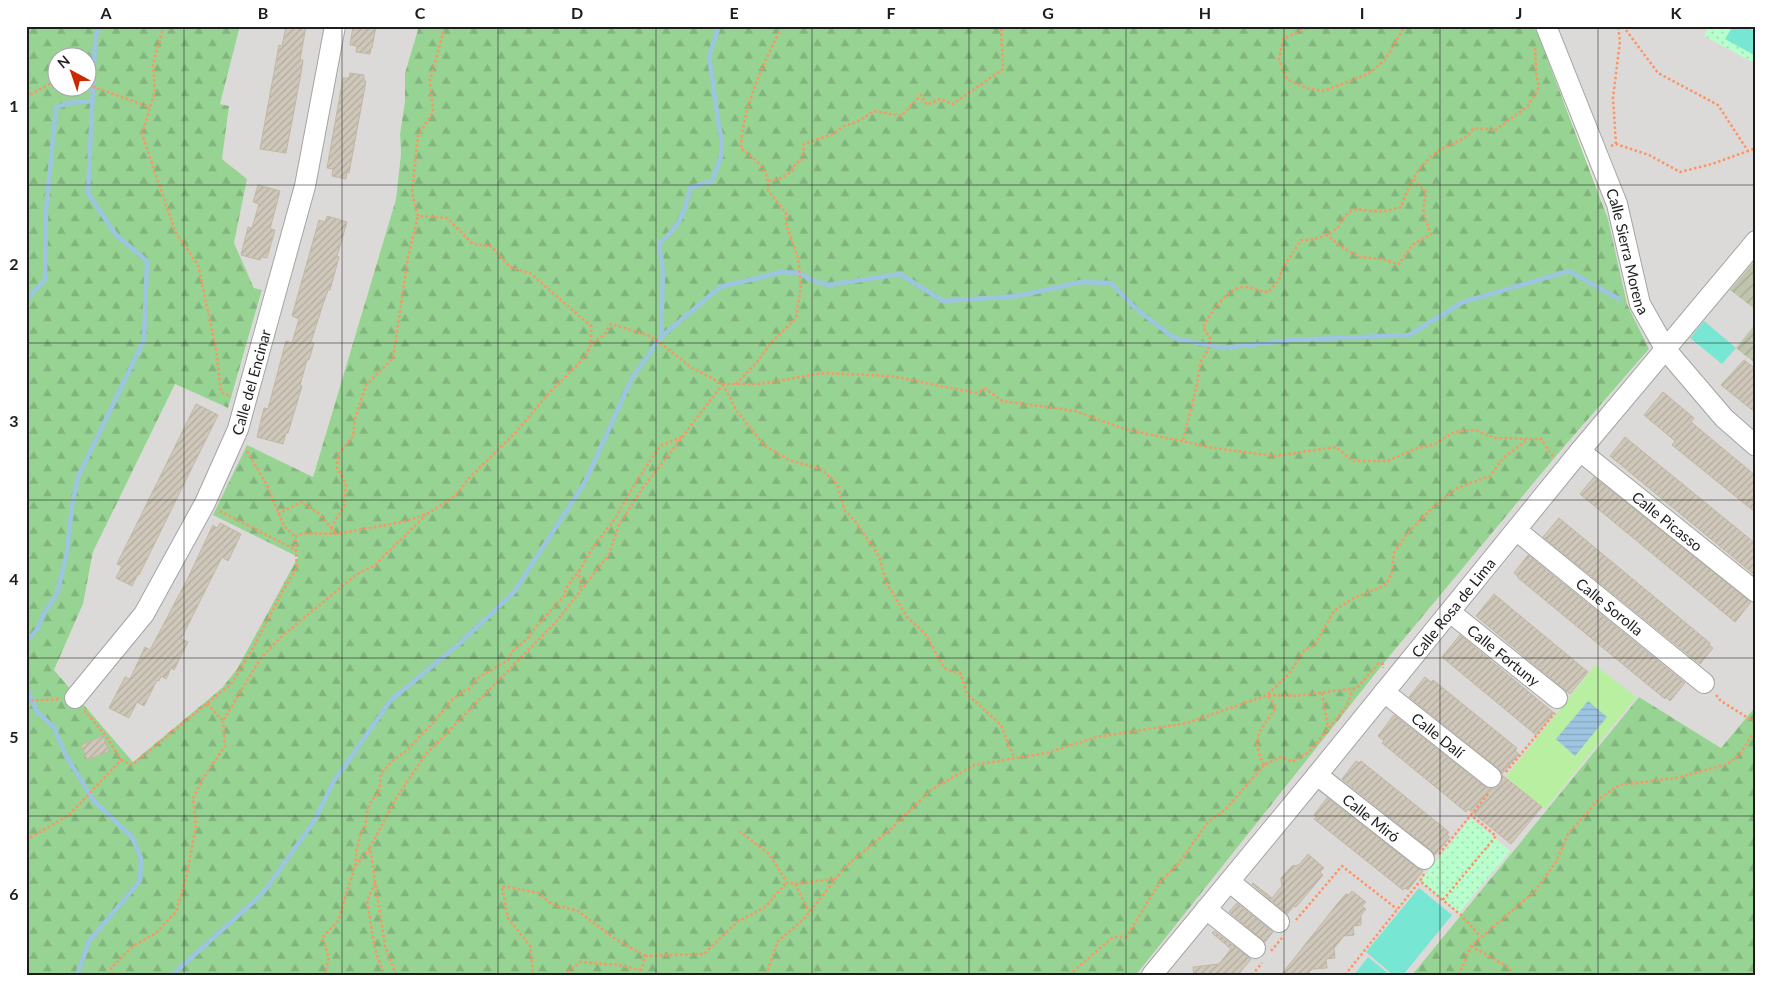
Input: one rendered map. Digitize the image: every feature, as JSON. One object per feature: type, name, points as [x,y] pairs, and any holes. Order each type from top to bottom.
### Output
[{"type":"street","name":"Calle del Encinar","points":[[75,698],[144,614],[205,503],[238,429],[305,186],[335,26]]},
{"type":"street","name":"Calle Sierra Morena","points":[[1540,34],[1596,152],[1617,204],[1640,304],[1666,350],[1724,418],[1756,446]]},
{"type":"street","name":"Calle Rosa de Lima","points":[[1152,975],[1230,882],[1566,468],[1756,241]]},
{"type":"street","name":"Calle Picasso","points":[[1580,451],[1756,592]]},
{"type":"street","name":"Calle Sorolla","points":[[1516,530],[1704,683]]},
{"type":"street","name":"Calle Fortuny","points":[[1450,612],[1556,698]]},
{"type":"street","name":"Calle Dalí","points":[[1384,692],[1495,781]]},
{"type":"street","name":"Calle Miró","points":[[1317,775],[1429,862]]},
{"type":"street","points":[[1230,882],[1285,928]]},
{"type":"street","points":[[1206,909],[1263,953]]},
{"type":"path","points":[[164,26],[153,64],[155,91],[142,134],[174,231],[198,265],[216,350],[221,392],[246,404]]},
{"type":"path","points":[[331,528],[344,506],[346,484],[337,468],[338,455],[353,436],[355,419],[366,385],[394,358],[408,257],[418,216],[412,193],[418,136],[433,112],[430,80],[445,26]]},
{"type":"path","points":[[736,384],[757,362],[771,342],[796,318],[801,286],[798,258],[786,224],[786,213],[768,190],[769,181],[760,162],[741,148],[742,132],[755,90],[770,50],[782,26]]},
{"type":"path","points":[[769,181],[790,173],[795,163],[802,160],[804,144],[835,133],[844,126],[857,122],[874,111],[902,116],[921,95],[927,105],[940,99],[952,104],[1003,68],[1001,26]]},
{"type":"path","points":[[1311,26],[1283,39],[1279,59],[1287,79],[1305,88],[1324,91],[1368,74],[1385,60],[1403,29]]},
{"type":"path","points":[[1616,144],[1613,98],[1620,40],[1618,26]]},
{"type":"path","points":[[1623,26],[1658,73],[1718,105],[1748,151]]},
{"type":"path","points":[[1183,440],[1198,385],[1200,364],[1209,347],[1210,338],[1203,327],[1214,309],[1235,288],[1247,286],[1260,292],[1268,292],[1279,280],[1282,269],[1301,240],[1316,240],[1337,228],[1347,213],[1354,210],[1387,211],[1401,207],[1421,166],[1438,151],[1469,136],[1473,129],[1494,131],[1528,106],[1539,88],[1536,73],[1540,34]]},
{"type":"path","points":[[26,97],[48,85]]},
{"type":"path","points":[[98,89],[150,107]]},
{"type":"path","points":[[1596,152],[1616,144],[1649,155],[1680,172],[1712,164],[1756,148]]},
{"type":"path","points":[[1326,234],[1340,246],[1358,257],[1381,259],[1398,264],[1412,245],[1431,234],[1423,213],[1426,192],[1413,179]]},
{"type":"path","points":[[112,975],[111,968],[133,946],[156,933],[176,912],[187,874],[196,825],[193,798],[204,777],[225,746],[223,721],[260,660],[282,636],[357,574],[374,566],[427,514],[455,496],[469,478],[516,432],[548,394],[585,357],[591,344],[590,326],[530,273],[510,267],[492,246],[473,244],[447,218],[418,216]]},
{"type":"path","points":[[591,344],[604,335],[611,324],[655,339],[692,368],[723,384],[759,384],[824,372],[890,376],[976,393],[986,389],[1002,401],[1076,411],[1124,429],[1214,448],[1275,456],[1336,447],[1353,461],[1388,461],[1414,449],[1436,444],[1454,432],[1475,430],[1495,438],[1541,439],[1554,458],[1566,468]]},
{"type":"path","points":[[355,866],[370,848],[395,800],[425,755],[556,622],[609,554],[620,525],[642,489],[723,384]]},
{"type":"path","points":[[723,384],[736,410],[764,445],[789,460],[821,469],[837,484],[845,511],[855,521],[879,556],[886,582],[907,617],[926,635],[944,668],[961,674],[967,694],[1000,725],[1014,758]]},
{"type":"path","points":[[325,975],[329,957],[322,938],[338,921],[355,866],[357,849],[360,836],[365,827],[368,808],[371,801],[379,793],[381,774],[392,761],[405,752],[432,725],[452,700],[469,689],[478,678],[508,660],[513,652],[529,637],[565,595],[566,588],[580,571],[592,549],[616,517],[634,485],[660,446],[683,436]]},
{"type":"path","points":[[1268,695],[1289,674],[1305,649],[1314,646],[1334,611],[1352,599],[1386,585],[1392,572],[1394,553],[1406,535],[1432,508],[1458,488],[1490,476],[1504,458],[1528,439]]},
{"type":"path","points":[[26,701],[75,698],[106,736],[121,760],[132,765],[232,683],[297,568],[295,537],[284,526],[267,485],[247,451]]},
{"type":"path","points":[[278,514],[301,502],[317,512],[337,534]]},
{"type":"path","points":[[205,503],[296,550]]},
{"type":"path","points":[[295,537],[303,533],[337,534],[402,522],[427,514]]},
{"type":"path","points":[[580,571],[581,590]]},
{"type":"path","points":[[766,975],[778,941],[804,919],[845,867],[892,828],[931,790],[974,765],[1046,753],[1097,737],[1187,723],[1268,695],[1294,696],[1353,689],[1379,663],[1383,664],[1384,692]]},
{"type":"path","points":[[1704,683],[1721,701],[1756,723]]},
{"type":"path","points":[[1068,975],[1112,937],[1126,937],[1160,882],[1179,863],[1208,822],[1226,808],[1264,765],[1281,757],[1292,762],[1309,752],[1346,706],[1353,689]]},
{"type":"path","points":[[1322,693],[1328,728]]},
{"type":"path","points":[[1264,765],[1257,751],[1258,733],[1276,708],[1268,695]]},
{"type":"path","points":[[1345,975],[1420,881],[1429,862],[1471,815],[1495,781],[1563,703],[1556,698]]},
{"type":"path","points":[[207,704],[223,721]]},
{"type":"path","points":[[1459,975],[1471,946],[1480,936],[1535,890],[1556,862],[1568,834],[1599,799],[1619,785],[1676,778],[1728,764],[1740,754],[1756,729]]},
{"type":"path","points":[[26,840],[68,814],[121,760]]},
{"type":"path","points":[[1443,900],[1496,836],[1471,815]]},
{"type":"path","points":[[739,831],[769,854],[787,882],[795,884],[836,879]]},
{"type":"path","points":[[370,848],[385,946],[396,975]]},
{"type":"path","points":[[1252,975],[1263,953],[1342,866],[1397,909]]},
{"type":"path","points":[[1420,881],[1461,916],[1480,936]]},
{"type":"path","points":[[375,882],[367,901],[375,948],[384,975]]},
{"type":"path","points":[[556,975],[532,974],[530,946],[508,918],[502,886],[539,893],[551,904],[578,911],[614,938],[645,956],[704,954],[737,922],[765,907],[787,882]]},
{"type":"path","points":[[795,884],[809,913]]},
{"type":"path","points":[[1471,946],[1508,967],[1514,975]]},
{"type":"path","points":[[640,975],[645,956]]},
{"type":"path","points":[[564,975],[580,962],[617,965],[640,970]]},
{"type":"shaded area","points":[[240,26],[419,26],[405,73],[405,101],[400,134],[401,153],[396,199],[313,477],[214,515],[298,557],[237,669],[222,688],[133,762],[54,670],[83,604],[93,552],[175,384],[228,408],[262,291],[254,288],[234,243],[247,179],[222,159],[229,106],[220,104]]},
{"type":"shaded area","points":[[1533,26],[1756,26],[1756,706],[1721,748],[1639,697],[1412,975],[1136,975],[1383,664],[1556,456],[1649,349],[1627,304],[1608,219],[1590,168],[1538,34]]},
{"type":"shaded area","points":[[1733,26],[1745,26],[1756,32],[1756,56],[1725,39]]},
{"type":"shaded area","points":[[1756,259],[1756,310],[1730,290]]},
{"type":"shaded area","points":[[1704,321],[1736,348],[1722,364],[1690,338]]},
{"type":"shaded area","points":[[1756,323],[1756,364],[1736,348]]},
{"type":"shaded area","points":[[1588,701],[1607,717],[1575,756],[1556,739]]},
{"type":"shaded area","points":[[1419,888],[1452,915],[1403,975],[1393,975],[1366,952]]},
{"type":"shaded area","points":[[1368,957],[1390,975],[1354,975]]},
{"type":"green space","points":[[26,26],[240,26],[220,104],[229,106],[222,159],[247,179],[234,243],[254,288],[262,290],[228,408],[175,384],[93,552],[83,604],[54,670],[133,762],[222,688],[237,669],[298,557],[213,515],[247,445],[313,477],[396,199],[401,153],[400,134],[405,101],[405,73],[419,26],[1533,26],[1538,34],[1608,219],[1627,304],[1649,349],[1556,456],[1383,664],[1136,975],[26,975]]},
{"type":"green space","points":[[1709,26],[1756,26],[1756,64],[1704,36]]},
{"type":"green space","points":[[1595,665],[1636,697],[1545,809],[1506,777]]},
{"type":"green space","points":[[1639,697],[1721,748],[1756,706],[1756,975],[1412,975]]},
{"type":"green space","points":[[1471,818],[1510,851],[1459,913],[1420,881]]},
{"type":"building","points":[[286,26],[306,26],[300,60],[303,60],[301,73],[286,153],[260,149],[279,45],[282,46]]},
{"type":"building","points":[[353,26],[376,26],[370,54],[356,52],[357,46],[350,45]]},
{"type":"building","points":[[350,73],[364,75],[364,81],[366,81],[349,173],[347,172],[346,179],[332,176],[333,169],[327,168],[343,78],[349,78]]},
{"type":"building","points":[[258,185],[280,191],[270,229],[275,230],[267,258],[261,257],[260,260],[241,255],[248,227],[252,228],[259,204],[253,202]]},
{"type":"building","points":[[327,216],[347,222],[330,290],[328,290],[311,342],[314,343],[309,360],[307,360],[300,385],[302,386],[283,444],[257,437],[264,408],[268,409],[286,341],[292,343],[299,319],[292,316],[319,220],[325,222]]},
{"type":"building","points":[[1744,360],[1756,369],[1756,413],[1721,385]]},
{"type":"building","points":[[1663,392],[1694,418],[1691,422],[1756,476],[1756,513],[1672,445],[1675,441],[1644,415]]},
{"type":"building","points":[[196,404],[218,415],[132,586],[116,578],[122,566],[117,564]]},
{"type":"building","points":[[1625,437],[1756,544],[1756,576],[1610,456]]},
{"type":"building","points":[[1594,477],[1751,602],[1735,622],[1580,494]]},
{"type":"building","points":[[1559,518],[1710,643],[1709,645],[1713,648],[1700,664],[1543,537]]},
{"type":"building","points":[[220,523],[241,534],[228,561],[222,557],[181,639],[188,642],[174,670],[171,668],[166,679],[161,676],[159,681],[157,680],[144,706],[137,702],[129,718],[109,708],[125,677],[130,679],[145,647],[150,650],[188,578],[213,525],[217,528]]},
{"type":"building","points":[[1528,555],[1685,683],[1670,701],[1666,697],[1665,699],[1517,577],[1514,573]]},
{"type":"building","points":[[1494,594],[1588,672],[1570,694],[1476,616]]},
{"type":"building","points":[[1460,635],[1554,713],[1536,735],[1442,657]]},
{"type":"building","points":[[1425,677],[1431,682],[1433,680],[1517,748],[1515,751],[1519,754],[1502,774],[1498,768],[1409,697]]},
{"type":"building","points":[[1394,715],[1484,786],[1490,789],[1496,788],[1501,784],[1502,775],[1542,807],[1511,844],[1468,809],[1466,812],[1382,743],[1384,741],[1378,736]]},
{"type":"building","points":[[103,736],[109,751],[87,760],[81,745]]},
{"type":"building","points":[[1356,761],[1359,763],[1361,761],[1449,832],[1447,835],[1450,837],[1435,855],[1342,779]]},
{"type":"building","points":[[1327,798],[1423,871],[1408,890],[1405,888],[1403,890],[1314,819],[1317,817],[1314,815]]},
{"type":"building","points":[[1308,854],[1324,868],[1320,872],[1323,875],[1296,907],[1294,906],[1287,914],[1252,884],[1272,898],[1282,886],[1281,878],[1292,866],[1299,865]]},
{"type":"building","points":[[1352,891],[1366,902],[1362,906],[1366,909],[1361,915],[1361,925],[1353,926],[1354,935],[1344,936],[1334,948],[1335,958],[1326,959],[1327,968],[1312,969],[1307,975],[1281,975],[1338,903],[1346,894],[1349,895]]},
{"type":"building","points":[[1237,903],[1273,932],[1265,942],[1229,912]]},
{"type":"building","points":[[1214,931],[1251,959],[1238,975],[1194,975],[1193,967],[1219,964],[1231,949],[1212,933]]},
{"type":"waterway","points":[[26,642],[37,630],[44,613],[57,594],[67,552],[72,506],[78,477],[144,340],[147,261],[116,235],[88,193],[95,44],[98,26]]},
{"type":"waterway","points":[[661,337],[663,271],[659,243],[672,231],[680,219],[690,188],[712,181],[721,156],[722,142],[709,56],[719,26]]},
{"type":"waterway","points":[[26,300],[45,280],[46,210],[56,108],[67,103],[92,101]]},
{"type":"waterway","points":[[172,975],[262,894],[313,823],[334,781],[391,700],[459,644],[514,592],[585,482],[632,378],[661,337],[720,287],[782,272],[799,273],[814,281],[828,285],[900,274],[943,301],[1018,296],[1081,282],[1111,283],[1135,308],[1174,338],[1223,348],[1293,340],[1409,335],[1463,302],[1569,271],[1619,299]]},
{"type":"waterway","points":[[26,686],[37,712],[54,727],[65,754],[94,801],[132,837],[141,858],[140,881],[89,941],[77,975]]}]
